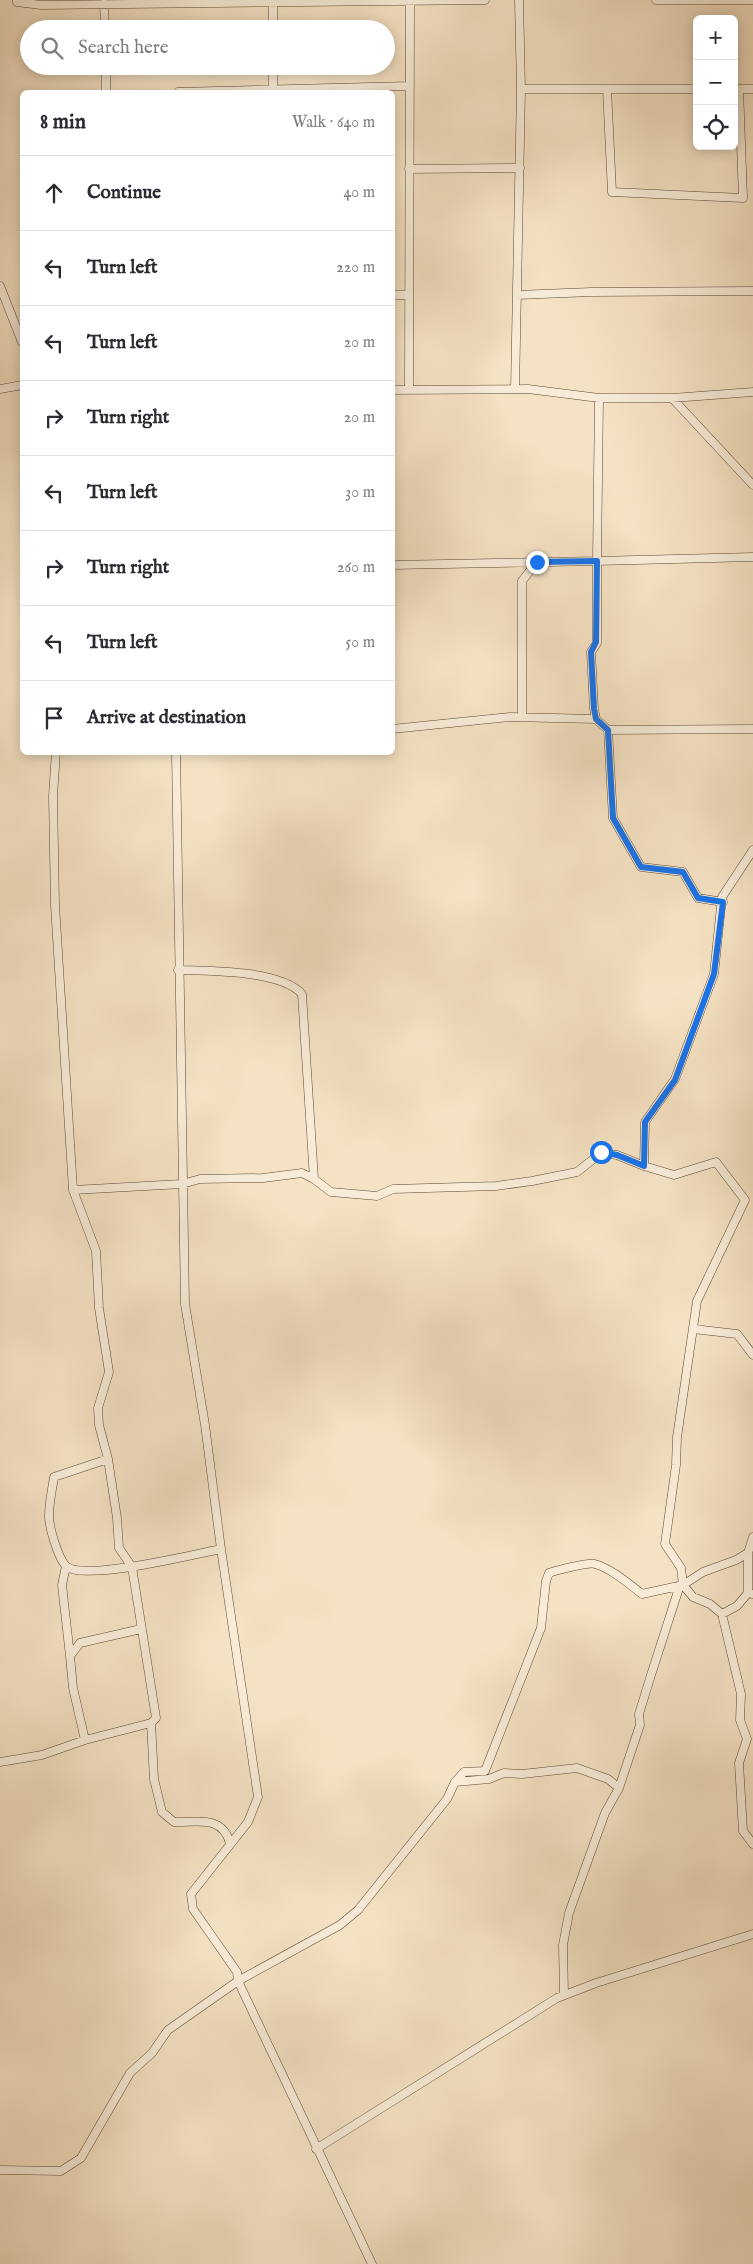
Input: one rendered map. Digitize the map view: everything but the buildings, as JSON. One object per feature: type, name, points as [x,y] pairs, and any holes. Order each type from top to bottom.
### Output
[{"type":"street","points":[[17,0],[17,2],[41,5],[485,0]]},
{"type":"street","points":[[409,389],[410,0]]},
{"type":"street","points":[[515,389],[522,89],[520,0]]},
{"type":"street","points":[[656,0],[753,0]]},
{"type":"street","points":[[273,2],[273,20]]},
{"type":"street","points":[[104,4],[105,20]]},
{"type":"street","points":[[106,75],[106,90]]},
{"type":"street","points":[[273,75],[273,90],[325,90],[410,86]]},
{"type":"street","points":[[522,89],[693,89]]},
{"type":"street","points":[[607,89],[612,192],[743,198],[737,105]]},
{"type":"street","points":[[738,89],[753,89]]},
{"type":"street","points":[[410,169],[520,168]]},
{"type":"street","points":[[0,286],[20,337]]},
{"type":"street","points":[[517,295],[591,292],[753,291]]},
{"type":"street","points":[[395,296],[409,295]]},
{"type":"street","points":[[0,389],[20,385]]},
{"type":"street","points":[[395,390],[515,389],[599,398],[672,398],[753,392]]},
{"type":"street","points":[[596,719],[591,652],[596,642],[599,398]]},
{"type":"street","points":[[672,398],[753,485]]},
{"type":"street","points":[[395,565],[753,557]]},
{"type":"street","points":[[522,717],[522,581],[537,562]]},
{"type":"street","points":[[395,729],[522,717],[596,719],[608,730],[753,729]]},
{"type":"street","points":[[608,730],[613,818],[641,867],[683,872],[698,898],[723,902]]},
{"type":"street","points":[[0,1762],[42,1755],[85,1740],[151,1723],[156,1718],[132,1567],[119,1548],[117,1518],[108,1459],[99,1425],[98,1408],[109,1372],[99,1308],[96,1252],[73,1190],[55,905],[54,796],[56,755]]},
{"type":"street","points":[[176,755],[178,970],[185,1304],[205,1425],[221,1549],[258,1797],[248,1822],[192,1894],[193,1909],[237,1972],[238,1981],[372,2264]]},
{"type":"street","points":[[644,1166],[645,1122],[675,1080],[714,974],[723,902],[722,897],[753,850]]},
{"type":"street","points":[[178,970],[229,971],[262,977],[288,984],[302,994],[314,1179]]},
{"type":"street","points":[[73,1190],[182,1184],[200,1179],[263,1178],[302,1173],[314,1179],[331,1192],[377,1196],[393,1189],[496,1186],[577,1172],[601,1152],[617,1155],[674,1175],[716,1162],[745,1200],[700,1291],[693,1329],[665,1544],[681,1568],[682,1585],[658,1649],[640,1714],[640,1725],[618,1788],[605,1814],[569,1913],[563,1946],[564,1995]]},
{"type":"street","points":[[693,1329],[737,1334],[753,1355]]},
{"type":"street","points":[[108,1459],[54,1478],[49,1517],[58,1552],[66,1566],[75,1571],[132,1567],[221,1549]]},
{"type":"street","points":[[722,1614],[737,1606],[751,1593],[748,1553],[753,1537]]},
{"type":"street","points":[[0,2170],[61,2171],[82,2158],[130,2073],[152,2053],[168,2030],[238,1981],[340,1925],[358,1910],[447,1799],[455,1782],[464,1772],[485,1771],[541,1628],[546,1581],[549,1573],[562,1568],[594,1563],[622,1579],[642,1594],[682,1585],[703,1572],[748,1553]]},
{"type":"street","points":[[66,1566],[62,1585],[73,1688],[85,1740]]},
{"type":"street","points":[[682,1585],[693,1597],[710,1604],[722,1614],[741,1694],[740,1720],[747,1739],[739,1763],[743,1831],[753,1844]]},
{"type":"street","points":[[70,1656],[80,1643],[141,1629]]},
{"type":"street","points":[[151,1723],[154,1779],[162,1812],[174,1822],[203,1820],[219,1826],[228,1837],[230,1843]]},
{"type":"street","points":[[455,1782],[489,1779],[504,1773],[522,1774],[577,1768],[608,1779],[618,1788]]},
{"type":"street","points":[[316,2149],[564,1995],[753,1934]]},
{"type":"route","points":[[537,562],[597,561],[596,642],[591,652],[594,709],[596,719],[608,730],[613,818],[641,867],[683,872],[698,898],[723,902],[714,974],[675,1080],[645,1122],[644,1166],[617,1155],[601,1152]]}]
